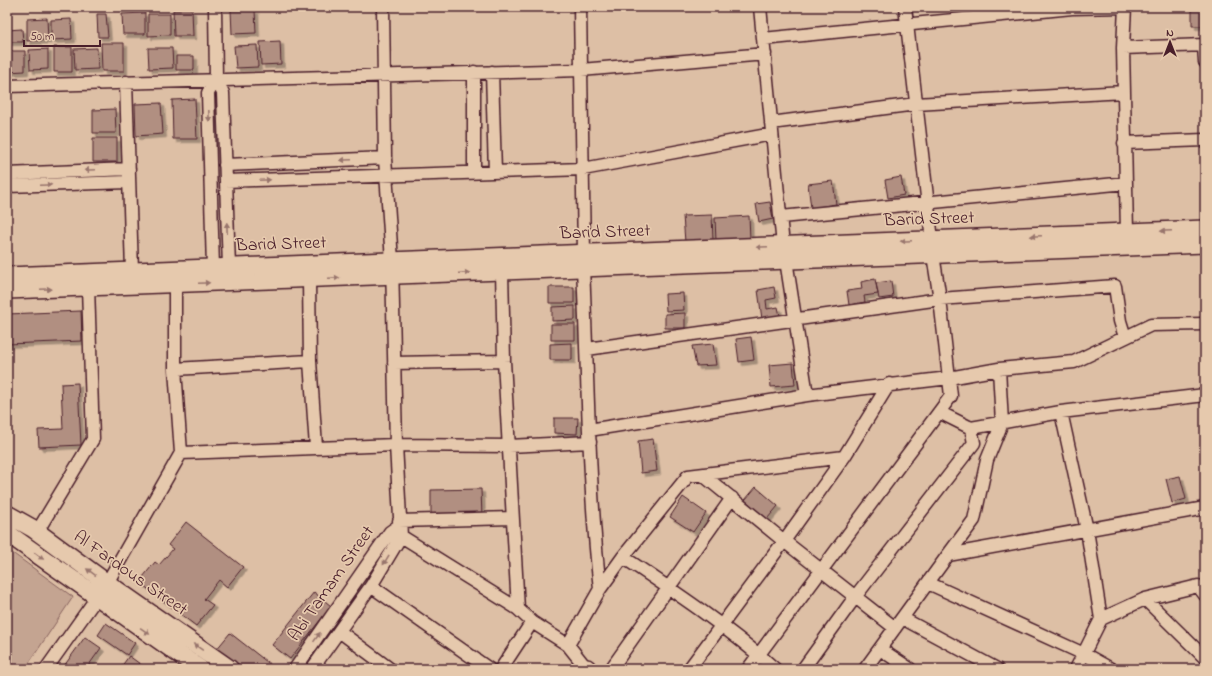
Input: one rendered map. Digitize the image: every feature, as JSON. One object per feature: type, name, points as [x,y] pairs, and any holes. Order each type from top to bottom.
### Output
[{"type":"main road","name":"Barid Street","points":[[1126,240],[1205,230]]},
{"type":"main road","name":"Barid Street","points":[[7,276],[132,271],[173,276],[309,279],[392,268],[1126,240],[1205,244]]},
{"type":"main road","name":"Barid Street","points":[[7,290],[88,287],[173,276],[221,267],[392,268],[502,271],[584,261]]},
{"type":"main road","name":"Al Fardous Street","points":[[7,514],[37,532],[230,669]]},
{"type":"main road","name":"Al Fardous Street","points":[[7,533],[200,669]]},
{"type":"street","points":[[215,7],[216,79],[223,93],[226,181],[221,267]]},
{"type":"street","points":[[383,7],[385,158],[392,268],[398,529]]},
{"type":"street","points":[[580,7],[586,349],[594,534],[600,588]]},
{"type":"street","points":[[760,7],[784,253],[807,395]]},
{"type":"street","points":[[748,669],[951,396],[940,299],[932,247],[905,7]]},
{"type":"street","points":[[763,39],[1072,8],[1125,7],[1123,48],[1126,240]]},
{"type":"street","points":[[1123,48],[1205,45],[1205,62]]},
{"type":"street","points":[[7,86],[581,70],[764,54]]},
{"type":"street","points":[[474,72],[474,172]]},
{"type":"street","points":[[492,72],[495,172]]},
{"type":"street","points":[[216,79],[208,93],[221,267]]},
{"type":"street","points":[[126,82],[132,271]]},
{"type":"street","points":[[226,181],[583,169],[771,128],[916,104],[1124,92]]},
{"type":"street","points":[[1124,143],[1205,140]]},
{"type":"street","points":[[225,165],[385,158]]},
{"type":"street","points":[[7,174],[129,169]]},
{"type":"street","points":[[7,186],[129,182]]},
{"type":"street","points":[[781,217],[1126,183]]},
{"type":"street","points":[[502,271],[504,361],[518,609]]},
{"type":"street","points":[[46,669],[107,583],[181,453],[175,369],[173,276]]},
{"type":"street","points":[[309,279],[310,361],[316,447]]},
{"type":"street","points":[[586,349],[940,299],[1115,286],[1120,321],[1125,336]]},
{"type":"street","points":[[37,532],[93,439],[88,287]]},
{"type":"street","points":[[181,453],[396,445],[509,446],[590,436],[807,395],[949,378],[999,369],[1074,362],[1125,336],[1151,325],[1205,324]]},
{"type":"street","points":[[175,369],[310,361]]},
{"type":"street","points":[[394,363],[504,361]]},
{"type":"street","points":[[865,669],[974,520],[987,460],[1002,423],[999,369]]},
{"type":"street","points":[[689,669],[844,457],[890,384]]},
{"type":"street","points":[[939,412],[970,428],[1061,412],[1205,395]]},
{"type":"street","points":[[1061,412],[1087,530],[1101,619],[1076,669]]},
{"type":"street","points":[[803,669],[855,597],[974,443],[970,428]]},
{"type":"street","points":[[568,645],[600,588],[688,476],[844,457]]},
{"type":"street","points":[[703,474],[784,541],[895,628]]},
{"type":"street","points":[[611,669],[732,498]]},
{"type":"street","points":[[948,555],[1205,508]]},
{"type":"street","points":[[398,529],[512,518]]},
{"type":"street","points":[[398,529],[518,609],[532,622],[568,645],[587,669]]},
{"type":"street","name":"Abi Tamam Street","points":[[312,669],[371,586],[398,529]]},
{"type":"street","name":"Abi Tamam Street","points":[[295,669],[398,529]]},
{"type":"street","points":[[623,558],[668,587],[722,625],[775,669]]},
{"type":"street","points":[[928,583],[1084,654],[1111,669]]},
{"type":"street","points":[[371,586],[489,669]]},
{"type":"street","points":[[1101,619],[1145,599],[1198,586],[1205,595]]},
{"type":"street","points":[[1145,599],[1204,655]]},
{"type":"street","points":[[902,618],[997,669]]},
{"type":"street","points":[[501,669],[532,622]]},
{"type":"street","points":[[339,631],[390,669]]},
{"type":"street","points":[[880,648],[910,669]]},
{"type":"shaded area","points":[[7,549],[73,597],[25,669],[7,669]]},
{"type":"building","points":[[1192,7],[1205,7],[1205,26],[1192,26]]},
{"type":"building","points":[[173,10],[192,10],[193,36],[174,36]]},
{"type":"building","points":[[231,10],[255,10],[256,33],[232,34]]},
{"type":"building","points":[[145,13],[145,34],[123,34],[122,14]]},
{"type":"building","points":[[97,14],[106,14],[108,37],[98,37]]},
{"type":"building","points":[[148,14],[170,14],[170,35],[148,36]]},
{"type":"building","points":[[47,18],[48,40],[27,41],[27,19]]},
{"type":"building","points":[[71,19],[72,39],[51,40],[51,20]]},
{"type":"building","points":[[22,29],[23,42],[7,42],[7,30]]},
{"type":"building","points":[[280,41],[281,64],[261,65],[260,42]]},
{"type":"building","points":[[101,43],[124,43],[124,71],[102,71]]},
{"type":"building","points":[[257,45],[258,67],[236,68],[234,46]]},
{"type":"building","points":[[54,47],[72,47],[72,72],[54,72]]},
{"type":"building","points":[[97,48],[98,69],[75,70],[74,49]]},
{"type":"building","points":[[148,48],[172,48],[173,68],[149,69]]},
{"type":"building","points":[[48,49],[48,69],[30,70],[29,50]]},
{"type":"building","points":[[7,51],[25,51],[25,71],[7,72]]},
{"type":"building","points":[[176,56],[194,56],[194,70],[176,70]]},
{"type":"building","points":[[195,99],[197,139],[173,139],[172,100]]},
{"type":"building","points":[[161,103],[163,134],[136,136],[135,104]]},
{"type":"building","points":[[115,109],[116,133],[93,133],[93,110]]},
{"type":"building","points":[[93,138],[117,138],[117,162],[93,162]]},
{"type":"building","points":[[901,177],[904,195],[888,198],[885,180]]},
{"type":"building","points":[[833,181],[836,204],[811,208],[808,184]]},
{"type":"building","points":[[770,202],[773,219],[759,222],[756,204]]},
{"type":"building","points":[[712,215],[713,240],[685,242],[683,216]]},
{"type":"building","points":[[749,216],[750,239],[716,241],[715,218]]},
{"type":"building","points":[[875,279],[878,294],[864,296],[865,302],[849,305],[847,291],[862,289],[861,282]]},
{"type":"building","points":[[891,281],[893,297],[879,299],[876,283]]},
{"type":"building","points":[[549,287],[574,287],[574,303],[549,303]]},
{"type":"building","points":[[774,287],[776,298],[766,300],[767,309],[778,307],[780,316],[762,319],[758,290]]},
{"type":"building","points":[[683,293],[684,310],[666,311],[665,294]]},
{"type":"building","points":[[575,306],[575,320],[552,321],[552,307]]},
{"type":"building","points":[[81,311],[82,341],[7,344],[7,314]]},
{"type":"building","points":[[685,313],[685,328],[665,328],[665,314]]},
{"type":"building","points":[[551,324],[575,324],[575,340],[551,340]]},
{"type":"building","points":[[751,337],[754,360],[739,362],[736,339]]},
{"type":"building","points":[[572,343],[572,360],[550,360],[550,344]]},
{"type":"building","points":[[713,344],[716,365],[696,366],[692,346]]},
{"type":"building","points":[[793,363],[795,385],[771,387],[769,365]]},
{"type":"building","points":[[78,383],[81,445],[39,447],[38,430],[63,429],[61,384]]},
{"type":"building","points":[[554,418],[578,418],[577,434],[554,433]]},
{"type":"building","points":[[653,439],[657,471],[641,473],[638,441]]},
{"type":"building","points":[[1180,476],[1186,499],[1172,503],[1166,479]]},
{"type":"building","points":[[756,487],[778,506],[767,519],[745,500]]},
{"type":"building","points":[[481,489],[482,517],[431,519],[431,490]]},
{"type":"building","points":[[683,497],[706,513],[693,532],[670,517]]},
{"type":"building","points":[[186,522],[243,567],[227,587],[219,580],[204,599],[213,605],[196,626],[139,582],[155,562],[159,565],[173,549],[168,545]]},
{"type":"building","points":[[314,592],[331,606],[290,659],[272,645]]},
{"type":"building","points":[[106,623],[135,643],[127,655],[98,635]]},
{"type":"building","points":[[230,633],[276,669],[241,669],[216,650]]},
{"type":"building","points":[[85,637],[101,648],[86,669],[69,669],[64,666]]},
{"type":"building","points":[[129,656],[147,669],[123,669],[121,667]]}]
